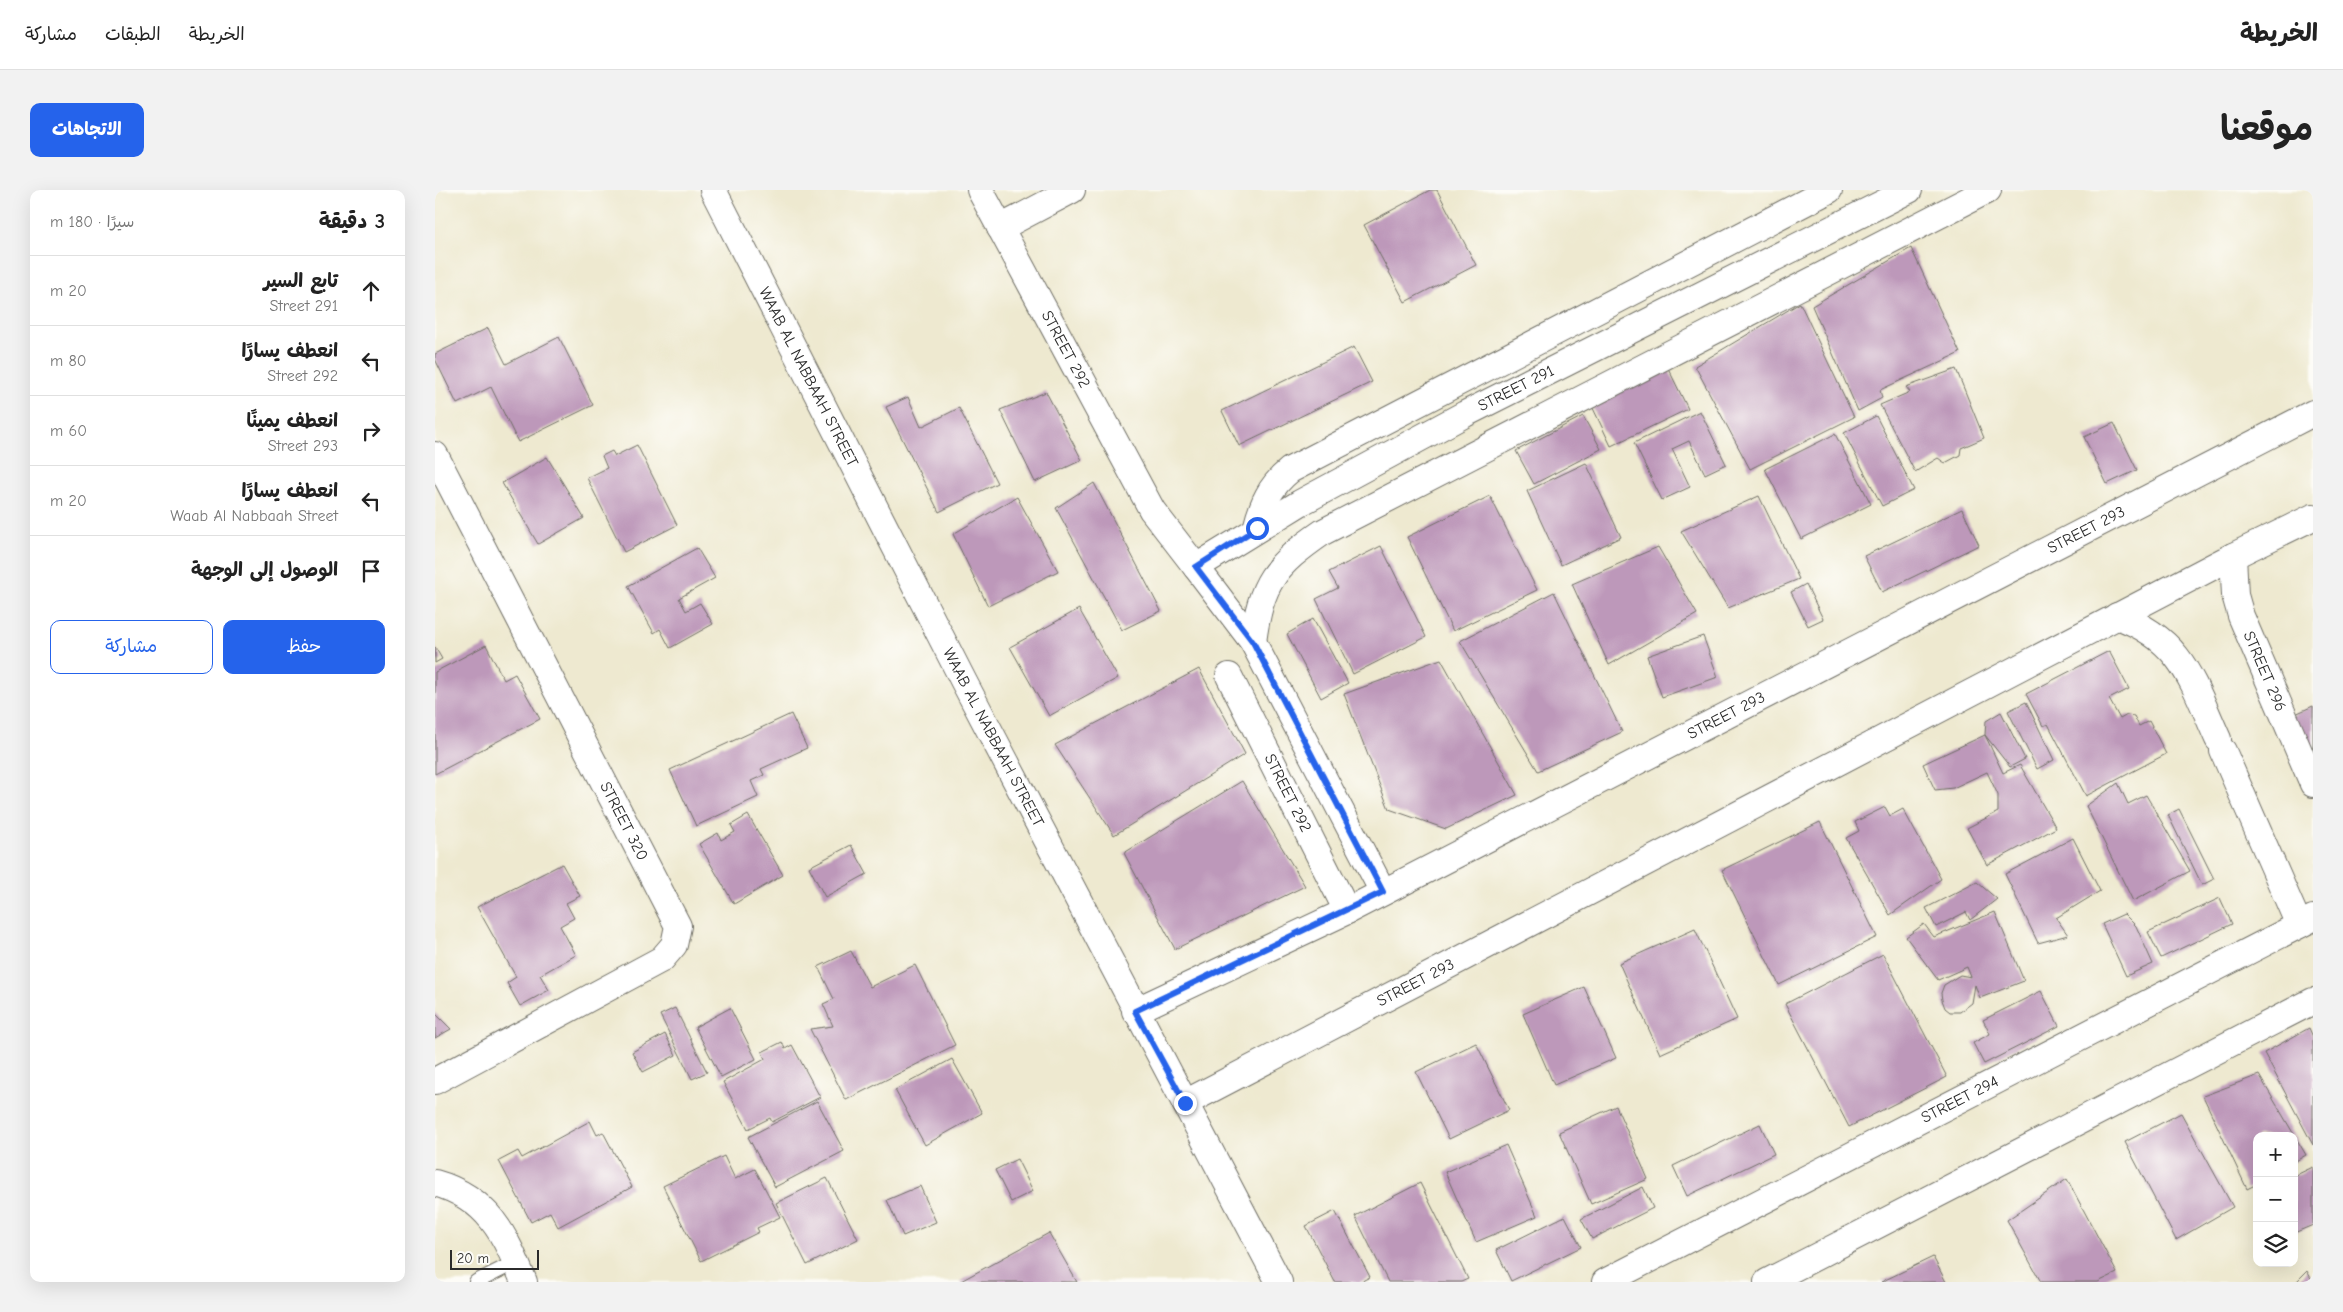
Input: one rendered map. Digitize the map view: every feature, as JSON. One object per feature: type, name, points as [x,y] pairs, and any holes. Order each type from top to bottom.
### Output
[{"type":"street","name":"WAAB AL NABBAAH STREET","points":[[713,190],[1135,1011],[1279,1282]]},
{"type":"street","name":"STREET 292","points":[[980,190],[1152,510],[1196,567]]},
{"type":"street","points":[[1000,228],[1033,200],[1072,190]]},
{"type":"street","name":"STREET 291","points":[[1196,567],[1299,503],[1465,414],[1909,190]]},
{"type":"street","points":[[1253,642],[1262,595],[1272,576],[1287,559],[1323,532],[1988,190]]},
{"type":"street","points":[[1257,528],[1264,501],[1270,489],[1290,470],[1817,196],[1822,234]]},
{"type":"street","points":[[1799,246],[1816,278]]},
{"type":"street","points":[[1537,342],[1553,370]]},
{"type":"street","points":[[1451,386],[1465,414]]},
{"type":"street","name":"STREET 293","points":[[1135,1011],[1347,911],[2313,413]]},
{"type":"street","name":"STREET 320","points":[[435,455],[678,926],[674,945],[662,959],[435,1081]]},
{"type":"street","name":"STREET 293","points":[[1185,1103],[2117,616],[2233,556],[2313,518]]},
{"type":"street","name":"STREET 296","points":[[2233,556],[2235,595],[2241,616],[2313,784]]},
{"type":"street","points":[[1196,567],[1253,642],[1383,892]]},
{"type":"street","points":[[2117,616],[2152,632],[2179,658],[2306,921]]},
{"type":"street","name":"STREET 292","points":[[1229,676],[1347,911]]},
{"type":"street","name":"STREET 294","points":[[1605,1282],[2306,921]]},
{"type":"street","points":[[1767,1282],[2313,1001]]},
{"type":"street","points":[[435,1183],[452,1188],[477,1202],[495,1221],[520,1272]]},
{"type":"lane","points":[[476,1282],[520,1272]]},
{"type":"building","points":[[1430,190],[1437,190],[1476,265],[1405,302],[1364,225]]},
{"type":"building","points":[[1911,248],[1960,353],[1880,390],[1882,398],[1858,411],[1812,306]]},
{"type":"building","points":[[1800,303],[1854,417],[1750,469],[1695,366]]},
{"type":"building","points":[[488,328],[506,364],[559,337],[593,405],[518,442],[491,387],[457,404],[435,359],[435,354]]},
{"type":"building","points":[[1354,347],[1372,382],[1239,446],[1222,411]]},
{"type":"building","points":[[1668,368],[1688,409],[1611,446],[1591,404]]},
{"type":"building","points":[[1956,369],[1984,438],[1961,448],[1960,455],[1945,463],[1938,458],[1915,472],[1880,405],[1910,392],[1906,387]]},
{"type":"building","points":[[1046,392],[1082,460],[1035,482],[1000,410]]},
{"type":"building","points":[[908,397],[921,427],[959,408],[997,483],[939,512],[886,407]]},
{"type":"building","points":[[1700,411],[1726,464],[1705,474],[1689,441],[1672,449],[1690,487],[1662,500],[1634,443]]},
{"type":"building","points":[[1583,416],[1601,449],[1534,484],[1516,451]]},
{"type":"building","points":[[1876,416],[1914,490],[1882,506],[1844,433]]},
{"type":"building","points":[[2114,423],[2137,470],[2107,484],[2084,437]]},
{"type":"building","points":[[1835,434],[1871,504],[1801,539],[1765,469]]},
{"type":"building","points":[[637,445],[677,525],[624,552],[587,478],[607,468],[602,456],[612,451],[615,456]]},
{"type":"building","points":[[547,457],[584,518],[538,544],[502,483]]},
{"type":"building","points":[[1586,463],[1621,537],[1561,565],[1527,491]]},
{"type":"building","points":[[1094,483],[1161,611],[1122,630],[1056,508]]},
{"type":"building","points":[[1490,496],[1537,590],[1453,631],[1407,537]]},
{"type":"building","points":[[1759,496],[1799,579],[1728,608],[1681,531]]},
{"type":"building","points":[[1017,497],[1058,571],[988,606],[953,534]]},
{"type":"building","points":[[1962,509],[1979,545],[1882,592],[1864,556]]},
{"type":"building","points":[[1381,546],[1426,637],[1353,674],[1316,599],[1338,588],[1329,572]]},
{"type":"building","points":[[1658,547],[1697,614],[1609,665],[1572,584]]},
{"type":"building","points":[[697,548],[715,578],[679,598],[686,611],[700,603],[713,624],[670,648],[660,629],[654,633],[628,586]]},
{"type":"building","points":[[1806,584],[1823,619],[1808,626],[1791,592]]},
{"type":"building","points":[[1554,592],[1622,732],[1538,771],[1460,641]]},
{"type":"building","points":[[1079,609],[1118,678],[1049,716],[1010,647]]},
{"type":"building","points":[[1313,619],[1348,683],[1321,698],[1287,634]]},
{"type":"building","points":[[1703,636],[1718,677],[1662,697],[1647,656]]},
{"type":"building","points":[[486,645],[504,680],[515,674],[540,719],[435,774],[435,672]]},
{"type":"building","points":[[435,647],[442,659],[435,663]]},
{"type":"building","points":[[2109,651],[2129,689],[2109,699],[2120,719],[2127,715],[2134,716],[2139,726],[2149,721],[2166,754],[2086,796],[2048,724],[2043,726],[2026,694]]},
{"type":"building","points":[[1441,659],[1517,795],[1446,829],[1389,809],[1344,694]]},
{"type":"building","points":[[1199,669],[1245,754],[1114,835],[1055,745]]},
{"type":"building","points":[[2026,702],[2054,760],[2037,769],[2008,711]]},
{"type":"building","points":[[2313,706],[2313,755],[2291,716]]},
{"type":"building","points":[[2001,712],[2025,759],[2010,767],[1985,735],[1986,721]]},
{"type":"building","points":[[791,714],[807,748],[761,769],[764,775],[751,781],[758,797],[696,826],[670,770]]},
{"type":"building","points":[[1985,735],[2003,773],[2020,765],[2056,828],[1987,865],[1967,828],[1998,812],[1998,795],[1987,772],[1953,788],[1935,790],[1923,764]]},
{"type":"building","points":[[1242,781],[1305,886],[1175,949],[1124,853]]},
{"type":"building","points":[[2118,783],[2128,804],[2146,795],[2190,871],[2133,901],[2086,806]]},
{"type":"building","points":[[1885,807],[1890,816],[1903,809],[1941,879],[1890,915],[1846,838],[1859,831],[1855,822]]},
{"type":"building","points":[[2179,809],[2214,879],[2202,885],[2168,815]]},
{"type":"building","points":[[748,815],[783,875],[734,904],[699,844],[718,833],[721,840],[735,832],[731,825]]},
{"type":"building","points":[[1820,822],[1877,937],[1779,985],[1722,870]]},
{"type":"building","points":[[2073,838],[2100,891],[2056,918],[2068,935],[2038,943],[2005,874]]},
{"type":"building","points":[[851,845],[867,874],[825,897],[809,867]]},
{"type":"building","points":[[562,864],[580,896],[566,903],[574,918],[560,926],[576,955],[540,975],[549,990],[520,1006],[507,983],[516,977],[477,907]]},
{"type":"building","points":[[1977,882],[1997,899],[1970,920],[1966,912],[1936,927],[1926,908]]},
{"type":"building","points":[[2220,898],[2232,924],[2161,958],[2148,932]]},
{"type":"building","points":[[1995,912],[2024,981],[1980,998],[1975,985],[1972,1003],[1960,1012],[1950,1012],[1945,1008],[1942,1000],[1941,993],[1944,985],[1960,975],[1971,977],[1967,967],[1938,980],[1906,937],[1924,924],[1934,937]]},
{"type":"building","points":[[2124,914],[2136,926],[2153,964],[2126,976],[2102,924]]},
{"type":"building","points":[[1695,929],[1737,1019],[1660,1054],[1619,963]]},
{"type":"building","points":[[851,951],[870,987],[915,965],[955,1045],[846,1100],[810,1029],[833,1026],[823,1004],[834,999],[818,967]]},
{"type":"building","points":[[1883,954],[1947,1077],[1849,1127],[1785,1004]]},
{"type":"building","points":[[1584,987],[1616,1058],[1554,1085],[1523,1014]]},
{"type":"building","points":[[2041,991],[2059,1026],[1984,1064],[1973,1043],[1990,1034],[1983,1020]]},
{"type":"building","points":[[675,1008],[707,1072],[692,1079],[660,1015]]},
{"type":"building","points":[[730,1008],[756,1059],[721,1077],[695,1027]]},
{"type":"building","points":[[435,1013],[451,1029],[435,1038]]},
{"type":"building","points":[[2309,1028],[2313,1037],[2313,1145],[2264,1053]]},
{"type":"building","points":[[665,1034],[676,1055],[643,1072],[632,1052]]},
{"type":"building","points":[[782,1042],[785,1049],[792,1045],[820,1097],[772,1122],[770,1118],[748,1129],[723,1082],[765,1059],[762,1052]]},
{"type":"building","points":[[1476,1043],[1509,1110],[1449,1139],[1416,1072]]},
{"type":"building","points":[[952,1059],[982,1113],[925,1145],[895,1090]]},
{"type":"building","points":[[2259,1075],[2292,1132],[2253,1132],[2253,1186],[2247,1189],[2203,1096]]},
{"type":"building","points":[[817,1101],[844,1151],[775,1187],[748,1137]]},
{"type":"building","points":[[1616,1106],[1648,1179],[1591,1204],[1559,1132]]},
{"type":"building","points":[[2181,1113],[2233,1207],[2176,1240],[2125,1142]]},
{"type":"building","points":[[590,1121],[597,1135],[603,1132],[632,1187],[558,1227],[550,1212],[531,1222],[499,1161],[518,1151],[522,1158]]},
{"type":"building","points":[[1760,1124],[1774,1154],[1687,1196],[1673,1166]]},
{"type":"building","points":[[2298,1141],[2306,1155],[2298,1160]]},
{"type":"building","points":[[1506,1145],[1537,1216],[1476,1242],[1445,1172]]},
{"type":"building","points":[[724,1156],[735,1179],[755,1169],[780,1217],[757,1228],[759,1232],[701,1261],[663,1186]]},
{"type":"building","points":[[1017,1159],[1033,1191],[1011,1202],[995,1170]]},
{"type":"building","points":[[2313,1167],[2313,1225],[2298,1231],[2298,1177],[2298,1174]]},
{"type":"building","points":[[827,1178],[858,1239],[807,1265],[776,1203]]},
{"type":"building","points":[[2067,1179],[2117,1273],[2098,1282],[2041,1282],[2007,1220]]},
{"type":"building","points":[[1420,1183],[1468,1279],[1461,1282],[1388,1282],[1355,1216]]},
{"type":"building","points":[[920,1186],[936,1222],[903,1236],[887,1200]]},
{"type":"building","points":[[1643,1187],[1653,1208],[1592,1239],[1581,1219]]},
{"type":"building","points":[[1335,1211],[1370,1277],[1360,1282],[1335,1282],[1306,1226]]},
{"type":"building","points":[[1565,1216],[1581,1247],[1511,1281],[1496,1250]]},
{"type":"building","points":[[1049,1233],[1077,1282],[959,1282]]},
{"type":"building","points":[[1933,1257],[1946,1282],[1881,1282]]},
{"type":"building","points":[[2307,1271],[2313,1282],[2296,1282]]},
{"type":"route","points":[[1185,1103],[1135,1011],[1347,911],[1383,892],[1253,642],[1196,567],[1257,528]]}]
